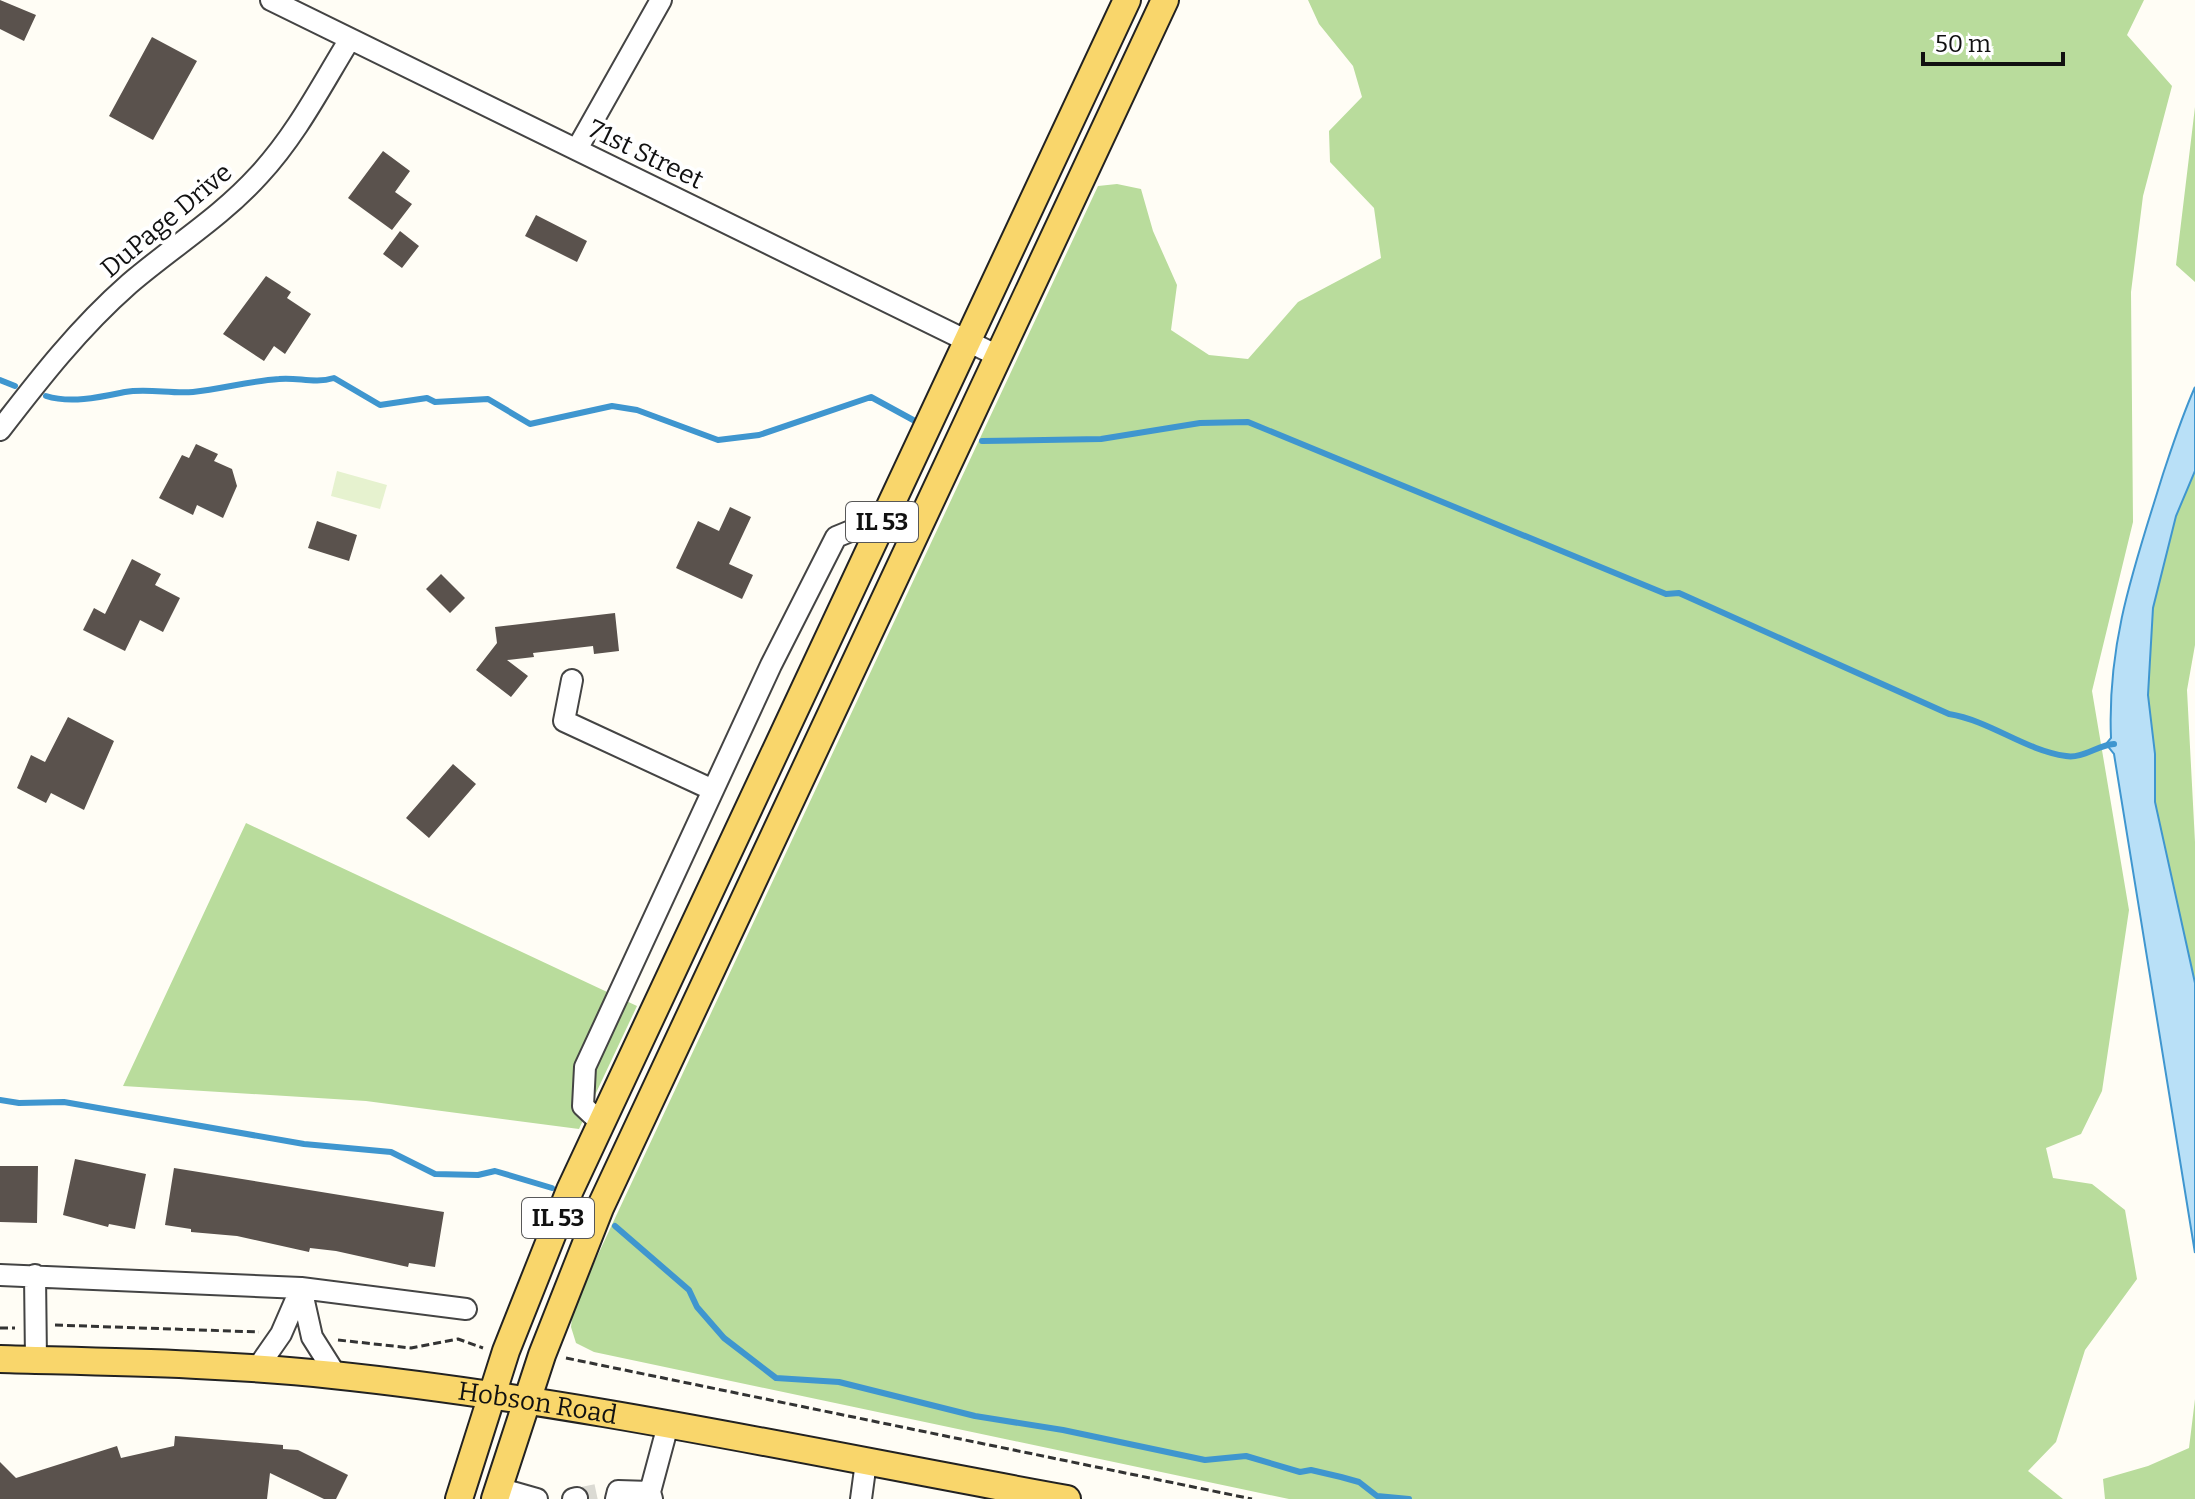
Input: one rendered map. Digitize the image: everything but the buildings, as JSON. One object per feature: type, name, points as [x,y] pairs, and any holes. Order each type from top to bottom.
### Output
[{"type":"main road","name":"IL 53","points":[[459,1499],[490,1396],[540,1262],[600,1122],[1127,0]]},
{"type":"main road","name":"IL 53","points":[[496,1494],[563,1299],[657,1082],[1165,0]]},
{"type":"main road","name":"Hobson Road","points":[[0,1359],[258,1367],[336,1375],[527,1401],[1067,1499]]},
{"type":"street","name":"71st Street","points":[[271,0],[998,356]]},
{"type":"street","points":[[577,149],[661,0]]},
{"type":"street","name":"DuPage Drive","points":[[0,430],[64,348],[104,306],[217,216],[260,174],[299,125],[350,39]]},
{"type":"street","points":[[600,1122],[583,1106],[585,1067],[677,876],[713,790],[836,537],[858,528],[878,530]]},
{"type":"street","points":[[572,680],[564,721],[713,790]]},
{"type":"street","points":[[0,1275],[301,1288],[466,1309]]},
{"type":"street","points":[[35,1275],[36,1360]]},
{"type":"street","points":[[258,1367],[281,1334],[301,1288]]},
{"type":"street","points":[[301,1288],[312,1337],[336,1375]]},
{"type":"street","points":[[611,1494],[651,1495],[668,1425]]},
{"type":"street","points":[[861,1499],[866,1462]]},
{"type":"street","points":[[496,1494],[537,1499]]},
{"type":"path","points":[[52,1325],[271,1333]]},
{"type":"path","points":[[0,1328],[14,1328]]},
{"type":"path","points":[[337,1340],[411,1348],[458,1339],[486,1349]]},
{"type":"path","points":[[575,1359],[1252,1499]]},
{"type":"green space","points":[[1308,0],[2144,0],[2127,35],[2172,86],[2143,196],[2131,292],[2133,522],[2092,691],[2129,910],[2102,1091],[2081,1134],[2046,1148],[2053,1178],[2092,1184],[2125,1210],[2137,1279],[2085,1350],[2056,1442],[2028,1471],[2063,1499],[1289,1499],[594,1352],[576,1343],[571,1327],[573,1308],[1098,186],[1117,184],[1141,189],[1153,231],[1177,285],[1171,330],[1209,355],[1248,359],[1298,302],[1381,258],[1374,208],[1330,162],[1329,131],[1362,97],[1353,66],[1319,24]]},
{"type":"green space","points":[[2195,107],[2195,282],[2176,265]]},
{"type":"green space","points":[[337,471],[387,485],[380,509],[331,496]]},
{"type":"green space","points":[[2195,471],[2195,645],[2187,690],[2195,842],[2195,983],[2155,802],[2155,754],[2148,695],[2153,608],[2176,516]]},
{"type":"green space","points":[[246,823],[637,1006],[579,1129],[366,1101],[123,1086]]},
{"type":"green space","points":[[2195,1399],[2195,1499],[2105,1499],[2103,1479],[2148,1466],[2189,1448]]},
{"type":"water","points":[[2195,387],[2195,471],[2176,516],[2153,608],[2148,695],[2155,754],[2155,802],[2195,983],[2195,1253],[2114,754],[2106,744],[2111,738],[2114,668],[2125,603],[2163,474]]},
{"type":"waterway","points":[[46,396],[76,400],[133,391],[193,392],[268,380],[334,378],[380,405],[427,398],[435,402],[488,399],[530,424],[612,406],[637,410],[718,440],[759,435],[871,397],[915,421]]},
{"type":"waterway","points":[[0,380],[15,386]]},
{"type":"waterway","points":[[982,441],[1101,439],[1200,423],[1248,422],[1666,594],[1679,593],[1949,714],[1979,723],[2036,748],[2072,756],[2114,744]]},
{"type":"waterway","points":[[0,1100],[19,1103],[64,1102],[304,1144],[391,1152],[435,1174],[478,1175],[495,1171],[552,1188]]},
{"type":"waterway","points":[[615,1226],[689,1290],[697,1307],[724,1338],[776,1378],[839,1382],[975,1416],[1063,1430],[1205,1460],[1246,1456],[1300,1472],[1311,1470],[1359,1482],[1377,1496],[1409,1499]]},
{"type":"tunnel","points":[[577,1498],[601,1493]]}]
